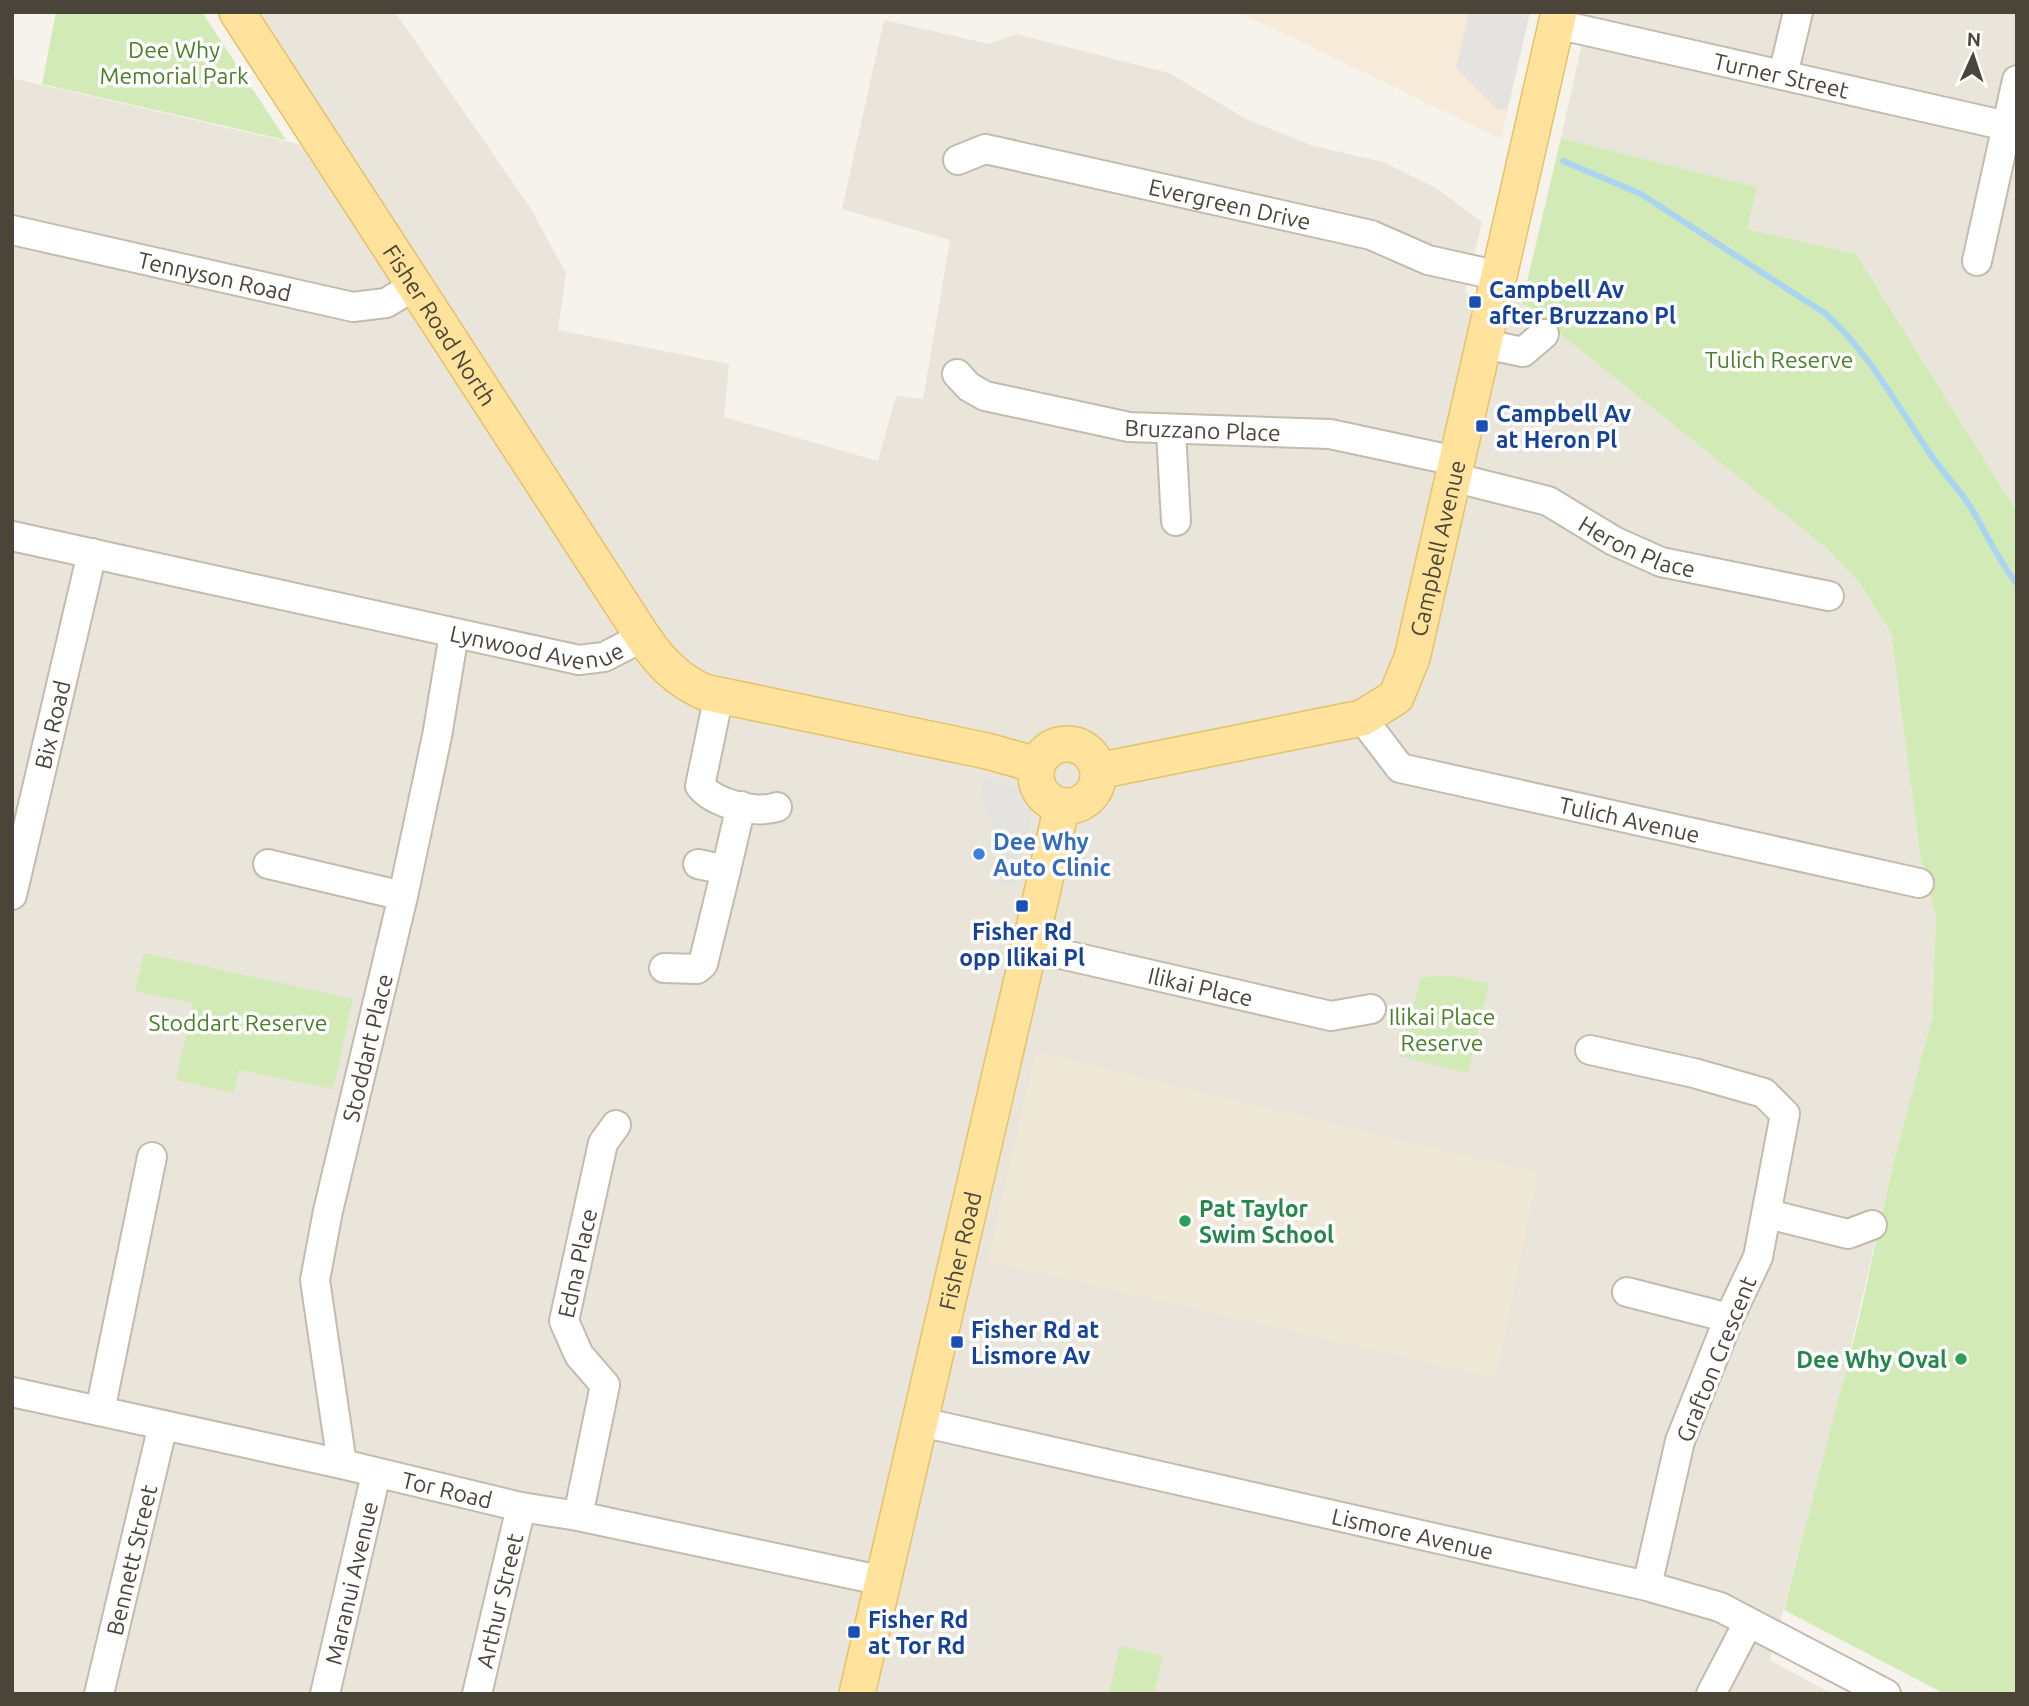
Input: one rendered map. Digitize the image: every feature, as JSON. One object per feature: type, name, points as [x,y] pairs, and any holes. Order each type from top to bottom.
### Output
[{"type":"main road","name":"Fisher Road North","points":[[237,12],[643,637]]},
{"type":"main road","name":"Campbell Avenue","points":[[1098,771],[1362,718],[1396,697],[1407,674],[1557,18]]},
{"type":"main road","name":"Lynwood Avenue","points":[[643,637],[658,659],[679,680],[719,695],[987,751],[1037,765]]},
{"type":"main road","points":[[1070,744],[1089,753],[1098,771],[1092,795],[1078,804],[1062,806],[1052,803],[1038,786],[1037,765],[1050,749],[1070,744]]},
{"type":"main road","name":"Fisher Road","points":[[857,1694],[1062,806]]},
{"type":"street","points":[[1783,75],[1798,12]]},
{"type":"street","name":"Turner Street","points":[[1557,18],[1783,75],[2007,126]]},
{"type":"street","points":[[1977,261],[2017,80]]},
{"type":"street","name":"Evergreen Drive","points":[[958,160],[985,149],[1371,234],[1427,260],[1500,276]]},
{"type":"street","name":"Tennyson Road","points":[[12,230],[353,307],[386,303],[415,286]]},
{"type":"street","points":[[1484,344],[1523,352],[1544,334]]},
{"type":"street","name":"Bruzzano Place","points":[[957,374],[970,387],[985,396],[1129,428],[1330,434],[1454,469]]},
{"type":"street","points":[[1171,431],[1176,521]]},
{"type":"street","name":"Heron Place","points":[[1454,469],[1548,501],[1614,541],[1661,562],[1829,596]]},
{"type":"street","name":"Lynwood Avenue","points":[[12,536],[579,660],[604,657],[643,637]]},
{"type":"street","name":"Bix Road","points":[[12,895],[92,554]]},
{"type":"street","name":"Stoddart Place","points":[[342,1464],[315,1280],[331,1198],[403,896],[437,736],[454,634]]},
{"type":"street","points":[[719,695],[700,786],[705,793],[741,806],[766,811],[777,807]]},
{"type":"street","name":"Tulich Avenue","points":[[1362,718],[1400,768],[1919,883]]},
{"type":"street","points":[[664,968],[697,969],[703,964],[741,806]]},
{"type":"street","points":[[268,864],[403,896]]},
{"type":"street","points":[[698,864],[726,870]]},
{"type":"street","name":"Ilikai Place","points":[[1030,947],[1331,1016],[1371,1009]]},
{"type":"street","name":"Grafton Crescent","points":[[1590,1050],[1694,1073],[1764,1093],[1785,1114],[1758,1257],[1729,1318],[1680,1441],[1647,1586]]},
{"type":"street","name":"Edna Place","points":[[578,1516],[605,1385],[579,1355],[564,1321],[603,1143],[616,1125]]},
{"type":"street","points":[[100,1411],[152,1157]]},
{"type":"street","points":[[1768,1214],[1848,1234],[1872,1225]]},
{"type":"street","points":[[1627,1292],[1729,1318]]},
{"type":"street","name":"Tor Road","points":[[12,1392],[342,1464],[522,1507],[578,1516],[884,1581]]},
{"type":"street","name":"Lismore Avenue","points":[[921,1422],[1647,1586],[1720,1607],[1886,1694]]},
{"type":"street","name":"Bennett Street","points":[[99,1694],[163,1425]]},
{"type":"street","name":"Maranui Avenue","points":[[325,1694],[376,1474]]},
{"type":"street","name":"Arthur Street","points":[[477,1694],[522,1507]]},
{"type":"street","points":[[1711,1694],[1748,1623]]},
{"type":"shaded area","points":[[260,12],[395,12],[529,206],[566,273],[558,330],[729,364],[724,417],[878,461],[896,396],[923,399],[950,240],[842,209],[884,20],[989,44],[1016,34],[1169,73],[1246,119],[1313,146],[1383,162],[1436,188],[1482,222],[1465,293],[1522,303],[1825,547],[1859,582],[1891,633],[1920,854],[1936,916],[1932,1018],[1893,1164],[1837,1407],[1770,1660],[1832,1694],[12,1694],[12,78],[350,156]]},
{"type":"shaded area","points":[[1239,12],[1530,12],[1501,139]]},
{"type":"shaded area","points":[[1469,12],[1530,12],[1507,111],[1496,108],[1456,68]]},
{"type":"shaded area","points":[[1589,12],[2017,12],[2017,512],[1856,254],[1747,229],[1757,187],[1561,138]]},
{"type":"shaded area","points":[[982,778],[1028,795],[1032,803],[1028,836],[1015,888],[993,881],[1002,857],[998,833],[980,797]]},
{"type":"shaded area","points":[[1036,1052],[1538,1173],[1495,1378],[988,1261]]},
{"type":"green space","name":"Dee Why Memorial Park","points":[[56,12],[202,12],[286,140],[42,84]]},
{"type":"green space","name":"Tulich Reserve","points":[[1561,138],[1757,187],[1747,229],[1856,254],[2017,512],[2017,1694],[1945,1694],[1784,1610],[1859,1319],[1893,1164],[1932,1018],[1936,917],[1920,854],[1891,633],[1859,582],[1825,547],[1522,303]]},
{"type":"green space","name":"Stoddart Reserve","points":[[144,953],[353,999],[333,1089],[239,1070],[233,1093],[176,1080],[193,1003],[135,991]]},
{"type":"green space","name":"Ilikai Place Reserve","points":[[1453,976],[1489,984],[1468,1073],[1399,1056],[1421,977]]},
{"type":"green space","points":[[1120,1646],[1163,1656],[1154,1694],[1109,1694]]},
{"type":"waterway","points":[[1563,161],[1641,194],[1826,314],[1857,346],[1883,382],[1936,462],[1970,506],[2017,584]]},
{"type":"place","name":"Campbell Av after Bruzzano Pl","points":[[1475,302]]},
{"type":"place","name":"Campbell Av at Heron Pl","points":[[1482,426]]},
{"type":"place","name":"Dee Why Auto Clinic","points":[[979,854]]},
{"type":"place","name":"Fisher Rd opp Ilikai Pl","points":[[1022,906]]},
{"type":"place","name":"Pat Taylor Swim School","points":[[1185,1221]]},
{"type":"place","name":"Fisher Rd at Lismore Av","points":[[957,1342]]},
{"type":"place","name":"Dee Why Oval","points":[[1961,1359]]},
{"type":"place","name":"Fisher Rd at Tor Rd","points":[[854,1632]]}]
